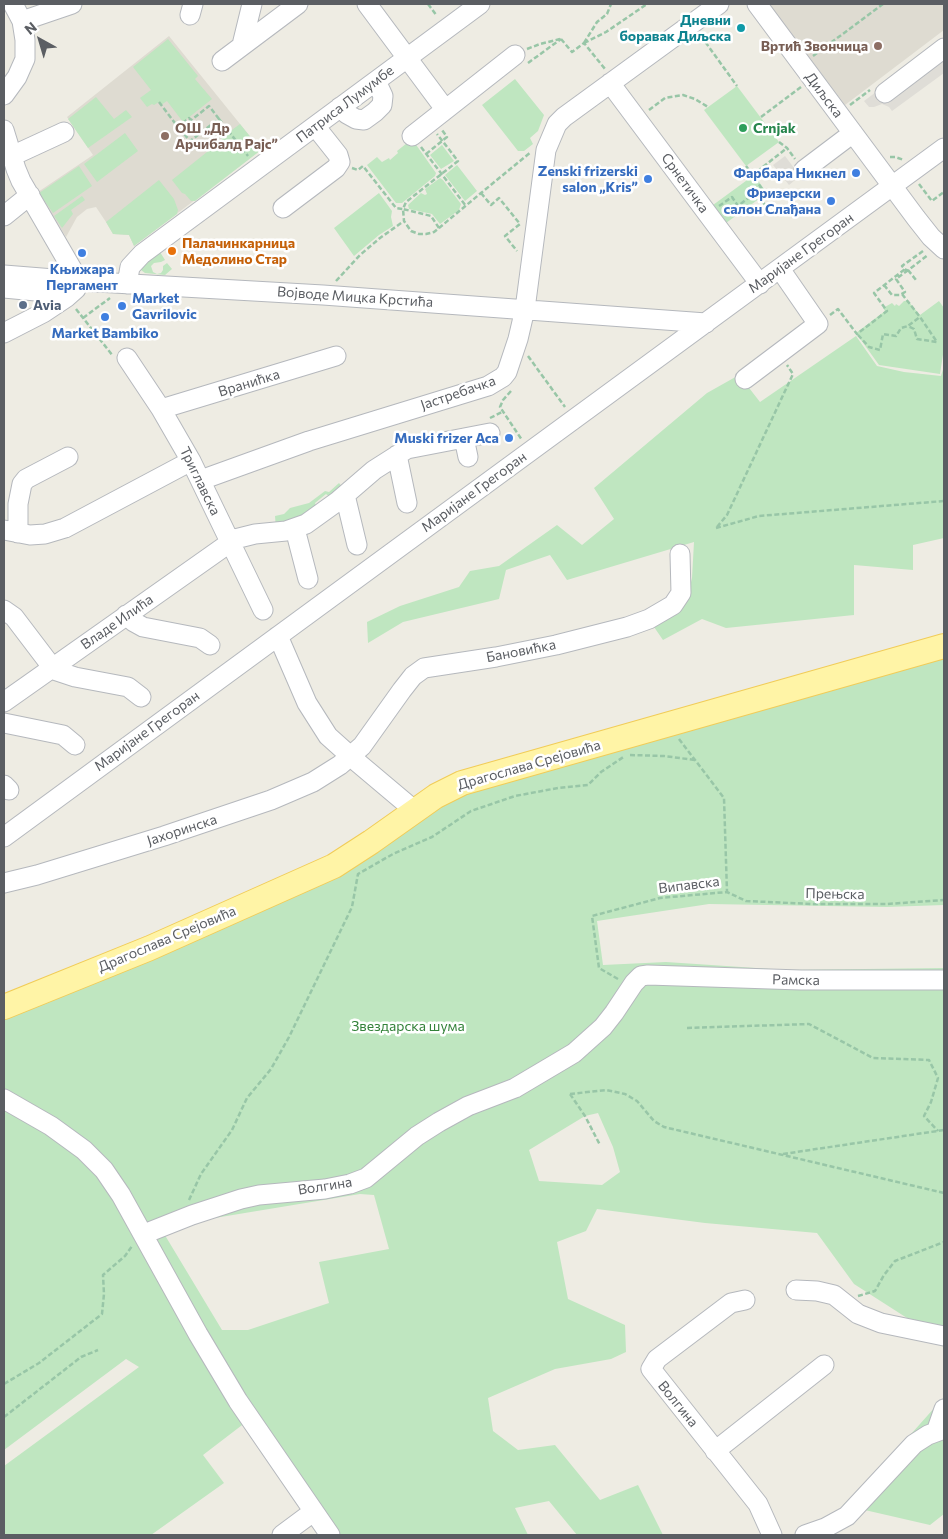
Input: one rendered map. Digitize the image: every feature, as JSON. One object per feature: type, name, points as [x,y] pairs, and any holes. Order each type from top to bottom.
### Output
[{"type":"main road","name":"Драгослава Срејовића","points":[[4,1007],[150,948],[334,866],[444,791],[474,778],[944,646]]},
{"type":"street","points":[[4,95],[17,77],[25,59],[22,20],[13,4]]},
{"type":"street","points":[[22,20],[72,4]]},
{"type":"street","points":[[242,45],[252,4]]},
{"type":"street","points":[[222,61],[298,4]]},
{"type":"street","points":[[367,4],[445,109]]},
{"type":"street","name":"Патриса Лумумбе","points":[[127,284],[130,266],[142,254],[480,4]]},
{"type":"street","points":[[608,77],[719,4]]},
{"type":"street","name":"Диљска","points":[[756,4],[931,237],[933,250]]},
{"type":"street","points":[[885,93],[944,48]]},
{"type":"street","points":[[412,136],[515,55]]},
{"type":"street","name":"Срнетичка","points":[[608,77],[760,284]]},
{"type":"street","name":"Јастребачка","points":[[201,480],[309,441],[488,386],[507,372],[525,309],[546,150],[554,130],[564,116],[608,77]]},
{"type":"street","points":[[283,208],[336,168],[340,162],[338,155],[315,126]]},
{"type":"street","points":[[4,130],[18,175],[79,281]]},
{"type":"street","points":[[12,156],[64,132]]},
{"type":"street","points":[[804,170],[853,133]]},
{"type":"street","name":"Маријане Грегоран","points":[[4,836],[944,148]]},
{"type":"street","points":[[4,216],[30,195]]},
{"type":"street","points":[[869,203],[895,208],[916,218]]},
{"type":"street","points":[[745,379],[818,324],[780,269]]},
{"type":"street","name":"Војводе Мицка Крстића","points":[[4,274],[79,281],[314,294],[706,322]]},
{"type":"street","points":[[4,288],[57,293],[63,292],[79,281]]},
{"type":"street","points":[[4,333],[67,297],[76,289],[79,281]]},
{"type":"street","name":"Вранићка","points":[[161,409],[336,356]]},
{"type":"street","name":"Триглавска","points":[[127,358],[161,409],[191,461],[263,610]]},
{"type":"street","points":[[308,579],[295,529],[316,517],[374,470],[407,449],[464,438],[488,426]]},
{"type":"street","points":[[464,438],[468,457]]},
{"type":"street","points":[[397,455],[407,503]]},
{"type":"street","points":[[68,457],[26,479],[22,484],[11,532],[30,535],[45,534],[65,528],[191,461]]},
{"type":"street","points":[[344,495],[357,545]]},
{"type":"street","name":"Владе Илића","points":[[4,702],[229,542],[247,536],[295,529]]},
{"type":"street","name":"Бановићка","points":[[351,756],[367,740],[413,676],[424,668],[496,657],[556,645],[627,627],[662,612],[676,601],[681,593],[680,554]]},
{"type":"street","points":[[4,610],[14,617],[52,667],[62,673],[75,677],[128,687],[141,697]]},
{"type":"street","points":[[126,615],[142,627],[200,638],[210,645]]},
{"type":"street","points":[[278,636],[306,703],[328,736],[414,810]]},
{"type":"street","points":[[4,723],[63,735],[75,744]]},
{"type":"street","name":"Јахоринска","points":[[4,882],[164,836],[271,800],[313,782],[351,756]]},
{"type":"street","name":"Волгина","points":[[140,1238],[180,1219],[217,1206],[259,1195],[325,1189],[350,1184],[366,1178],[411,1141],[439,1122],[468,1106],[515,1088],[567,1057],[590,1040],[641,979]]},
{"type":"street","name":"Рамска","points":[[641,979],[944,980]]},
{"type":"street","points":[[4,1099],[51,1126],[90,1156],[104,1170],[113,1183],[140,1238],[238,1401],[330,1535]]},
{"type":"street","points":[[796,1290],[830,1294],[858,1314],[881,1323],[944,1336]]},
{"type":"street","name":"Волгина","points":[[745,1300],[731,1303],[657,1359],[651,1369],[758,1504],[772,1535]]},
{"type":"street","points":[[715,1451],[824,1365]]},
{"type":"street","points":[[804,1535],[825,1528],[846,1516],[914,1444],[940,1431],[944,1409]]},
{"type":"street","points":[[282,1535],[313,1512]]},
{"type":"path","points":[[428,4],[442,23]]},
{"type":"path","points":[[584,43],[597,22],[607,14],[611,4]]},
{"type":"path","points":[[515,55],[540,44],[561,39],[572,52],[647,4]]},
{"type":"path","points":[[810,59],[883,4]]},
{"type":"path","points":[[692,23],[736,86]]},
{"type":"path","points":[[584,43],[608,77]]},
{"type":"path","points":[[761,118],[804,85]]},
{"type":"path","points":[[849,105],[875,86],[885,93]]},
{"type":"path","points":[[637,118],[665,98],[674,96],[695,99],[708,107]]},
{"type":"path","points":[[159,102],[178,127],[189,118],[191,120]]},
{"type":"path","points":[[218,119],[190,141],[180,129],[208,106],[244,151]]},
{"type":"path","points":[[466,206],[441,174],[425,153],[443,141],[458,161],[441,174],[406,202],[403,210],[404,222],[411,231],[419,234],[426,234],[439,228],[466,206],[481,193],[536,148]]},
{"type":"path","points":[[779,142],[791,153]]},
{"type":"path","points":[[755,179],[759,170],[787,148]]},
{"type":"path","points":[[884,160],[895,157],[907,163]]},
{"type":"path","points":[[358,170],[363,166],[396,208],[430,216],[439,228]]},
{"type":"path","points":[[746,166],[765,193],[759,197],[766,206]]},
{"type":"path","points":[[917,180],[932,200],[944,192]]},
{"type":"path","points":[[718,206],[732,197],[738,206],[761,188]]},
{"type":"path","points":[[481,193],[491,204],[499,198],[520,224],[505,236],[517,251],[526,252]]},
{"type":"path","points":[[332,287],[360,255],[380,238],[404,222]]},
{"type":"path","points":[[857,334],[887,311],[874,293],[933,250]]},
{"type":"path","points":[[916,280],[902,266],[933,250]]},
{"type":"path","points":[[902,294],[905,292],[896,280],[907,270]]},
{"type":"path","points":[[884,285],[894,296],[902,294]]},
{"type":"path","points":[[902,294],[937,342],[917,339],[916,333],[908,326]]},
{"type":"path","points":[[83,318],[113,296]]},
{"type":"path","points":[[67,297],[105,345]]},
{"type":"path","points":[[818,324],[838,309],[868,347],[880,350],[883,334],[896,336],[901,328],[920,318]]},
{"type":"path","points":[[518,338],[529,357],[569,412]]},
{"type":"path","points":[[793,374],[727,515],[716,528],[759,516],[944,501]]},
{"type":"path","points":[[488,426],[502,412],[524,443]]},
{"type":"path","name":"Випавска","points":[[641,979],[623,981],[600,968],[592,916],[660,898],[727,892],[724,798],[680,740],[675,722]]},
{"type":"path","points":[[180,1219],[201,1174],[232,1130],[247,1098],[271,1069],[289,1037],[352,907],[358,874],[393,854],[432,836],[471,811],[515,796],[558,788],[588,785],[601,772],[626,755],[664,756],[695,760]]},
{"type":"path","name":"Прењска","points":[[727,892],[746,901],[813,904],[887,904],[944,900]]},
{"type":"path","points":[[687,1028],[809,1024],[873,1058],[929,1060],[938,1078],[931,1102],[924,1116],[938,1131]]},
{"type":"path","points":[[600,1146],[585,1116],[570,1094],[606,1090],[625,1094],[637,1101],[654,1122],[664,1127],[944,1193]]},
{"type":"path","points":[[781,1155],[944,1130]]},
{"type":"path","points":[[4,1384],[39,1363],[102,1314],[103,1275],[125,1256],[140,1238]]},
{"type":"path","points":[[842,1301],[875,1291],[895,1261],[944,1242]]},
{"type":"path","points":[[4,1417],[82,1357],[98,1350]]},
{"type":"shaded area","name":"Вртић Звончица","points":[[769,4],[944,4],[944,30],[845,105]]},
{"type":"shaded area","name":"ОШ „Др Арчибалд Рајс”","points":[[169,36],[261,150],[134,246],[129,235],[113,234],[96,207],[87,209],[77,217],[66,237],[38,192],[93,155],[67,117]]},
{"type":"shaded area","points":[[944,53],[944,73],[892,111],[889,107],[882,104],[869,107],[864,101],[876,92]]},
{"type":"shaded area","points":[[785,156],[800,176],[789,185],[773,165]]},
{"type":"green space","points":[[168,39],[198,76],[195,79],[212,99],[183,122],[167,101],[161,105],[159,102],[147,107],[140,98],[151,90],[133,67]]},
{"type":"green space","points":[[515,79],[544,115],[538,131],[530,138],[533,144],[524,151],[518,151],[482,105]]},
{"type":"green space","name":"Crnjak","points":[[737,86],[779,142],[746,166],[704,110]]},
{"type":"green space","points":[[96,97],[114,119],[126,110],[132,117],[88,148],[68,119]]},
{"type":"green space","points":[[240,124],[261,150],[195,201],[191,201],[172,180]]},
{"type":"green space","points":[[125,133],[138,151],[97,182],[84,164]]},
{"type":"green space","points":[[412,139],[436,173],[435,176],[402,203],[396,203],[367,165],[377,157],[382,162],[389,158],[390,160],[398,153],[397,151]]},
{"type":"green space","points":[[442,145],[454,161],[441,169],[430,155]]},
{"type":"green space","points":[[457,165],[477,191],[465,201],[445,175]]},
{"type":"green space","points":[[79,166],[92,186],[53,213],[39,193]]},
{"type":"green space","points":[[754,175],[767,193],[726,223],[713,205]]},
{"type":"green space","points":[[440,178],[461,204],[459,210],[440,224],[432,214],[409,209],[408,205],[421,193],[427,194],[425,189]]},
{"type":"green space","points":[[159,180],[174,199],[178,210],[177,214],[134,246],[129,235],[113,234],[106,222]]},
{"type":"green space","points":[[379,193],[392,211],[393,226],[354,256],[334,228]]},
{"type":"green space","points":[[82,196],[85,200],[71,210],[73,214],[62,228],[54,216]]},
{"type":"green space","points":[[160,252],[165,260],[154,263],[151,266],[153,272],[161,273],[163,266],[167,263],[172,269],[165,275],[145,273],[141,270],[141,266]]},
{"type":"green space","points":[[904,301],[908,301],[920,315],[939,301],[944,308],[944,348],[940,374],[879,365],[856,333],[885,311],[883,308],[892,303],[895,306],[896,304],[899,306]]},
{"type":"green space","points":[[856,336],[877,366],[904,372],[941,376],[944,366],[944,538],[913,545],[913,570],[854,565],[854,615],[726,628],[702,619],[663,640],[654,627],[673,614],[689,590],[692,578],[694,542],[567,580],[550,555],[506,570],[499,599],[403,622],[368,643],[367,622],[400,606],[459,587],[470,571],[499,566],[557,525],[582,545],[614,519],[594,488],[707,393],[739,375],[760,402]]},
{"type":"green space","points":[[339,483],[344,489],[342,491],[338,488],[335,491],[338,494],[332,499],[326,494],[315,503],[318,510],[276,529],[275,516],[284,514],[290,508],[309,503],[325,491],[329,492]]},
{"type":"green space","name":"Звездарска шума","points":[[944,650],[944,905],[886,907],[709,904],[597,921],[603,965],[666,962],[786,970],[944,968],[944,1327],[907,1318],[854,1284],[817,1233],[705,1223],[597,1209],[586,1231],[557,1242],[568,1299],[625,1325],[626,1352],[611,1359],[555,1369],[488,1398],[493,1431],[518,1450],[555,1445],[600,1500],[638,1485],[663,1535],[577,1535],[549,1501],[515,1508],[528,1535],[330,1535],[250,1419],[203,1455],[224,1483],[151,1535],[4,1535],[4,1466],[139,1367],[126,1359],[4,1450],[4,1012],[446,799]],"holes":[[[598,1113],[613,1147],[620,1172],[602,1185],[539,1181],[529,1150],[585,1116]],[[360,1194],[374,1195],[389,1249],[319,1262],[329,1303],[248,1330],[222,1330],[160,1227]]]},
{"type":"green space","points":[[944,1397],[944,1514],[930,1525],[843,1505],[871,1479]]},
{"type":"place","name":"Дневни боравак Диљска","points":[[741,28]]},
{"type":"place","name":"Вртић Звончица","points":[[878,46]]},
{"type":"place","name":"Crnjak","points":[[743,128]]},
{"type":"place","name":"ОШ „Др Арчибалд Рајс”","points":[[165,136]]},
{"type":"place","name":"Фарбара Никнел","points":[[856,173]]},
{"type":"place","name":"Zenski frizerski salon „Kris”","points":[[648,179]]},
{"type":"place","name":"Фризерски салон Слађана","points":[[831,201]]},
{"type":"place","name":"Палачинкарница Медолино Стар","points":[[172,251]]},
{"type":"place","name":"Књижара Пергамент","points":[[82,253]]},
{"type":"place","name":"Avia","points":[[23,305]]},
{"type":"place","name":"Market Gavrilovic","points":[[122,306]]},
{"type":"place","name":"Market Bambiko","points":[[105,317]]},
{"type":"place","name":"Muski frizer Aca","points":[[509,438]]}]
